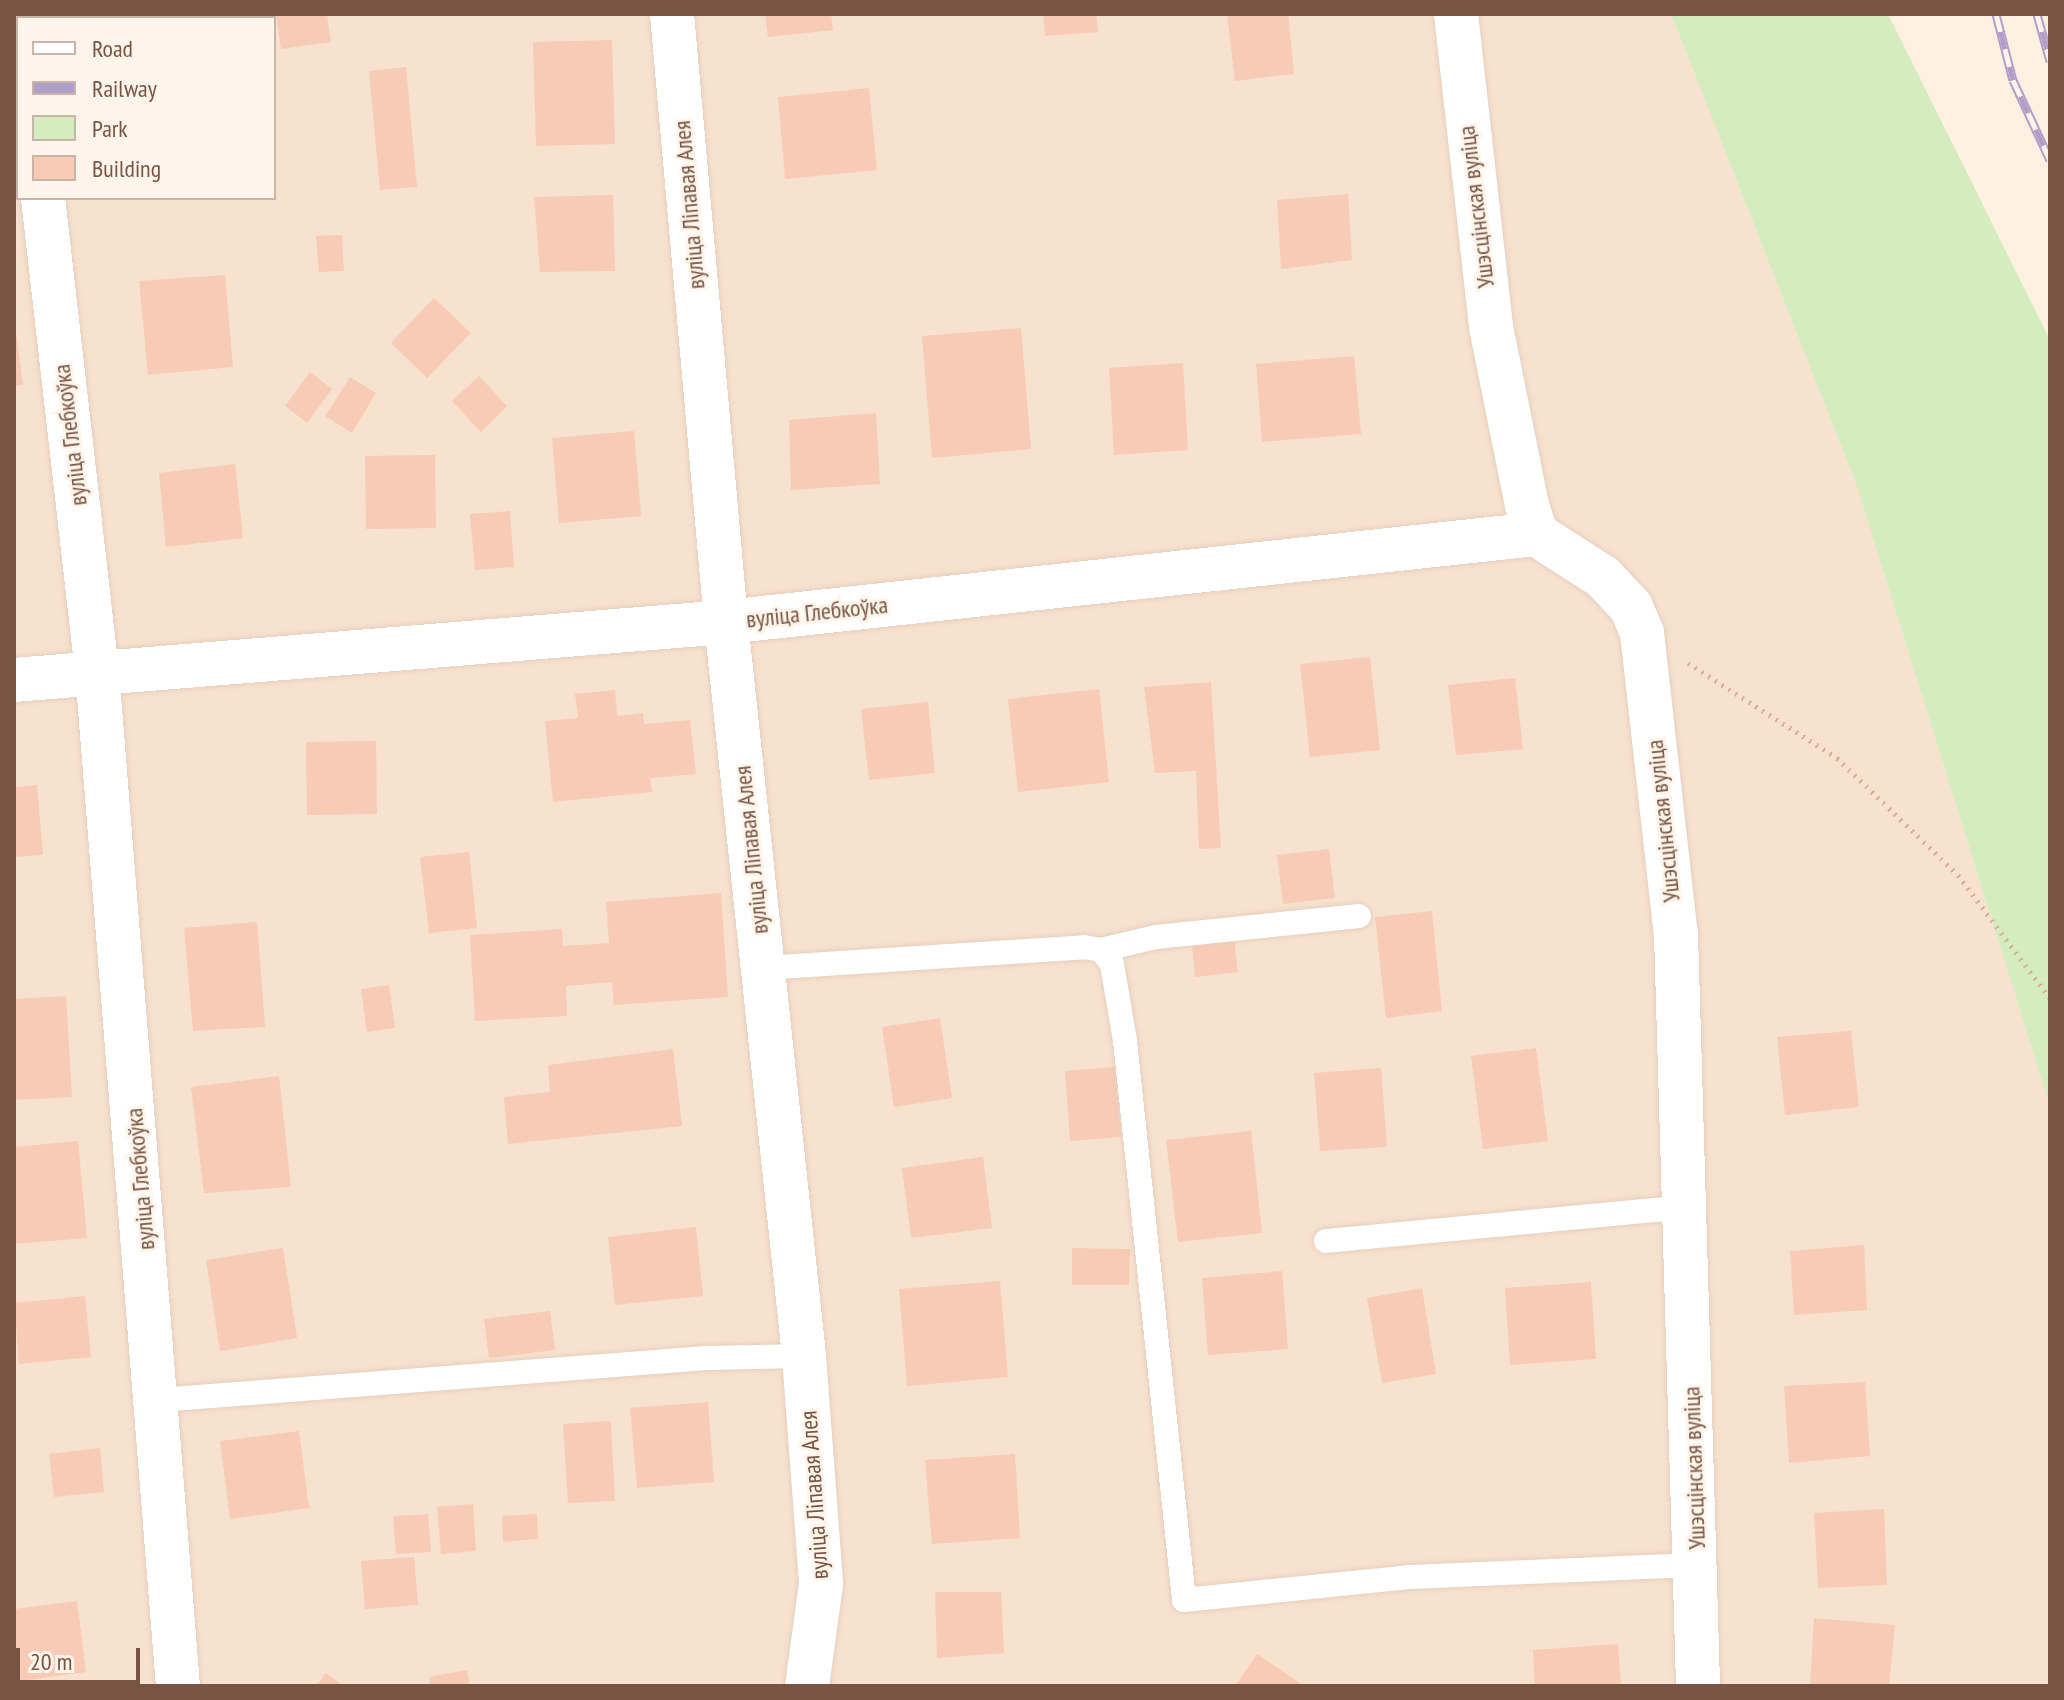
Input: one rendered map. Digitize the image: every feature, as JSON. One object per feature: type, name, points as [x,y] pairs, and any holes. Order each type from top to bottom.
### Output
[{"type":"street","name":"вуліца Ліпавая Алея","points":[[672,14],[726,622],[804,1356],[821,1584],[807,1686]]},
{"type":"street","name":"Ушэсцінская вуліца","points":[[1456,14],[1491,327],[1512,448],[1536,534],[1603,577],[1631,607],[1642,633],[1676,934],[1687,1207],[1698,1686]]},
{"type":"street","name":"вуліца Глебкоўка","points":[[43,200],[97,671],[159,1400],[178,1686]]},
{"type":"street","name":"вуліца Глебкоўка","points":[[14,680],[726,622],[1536,534]]},
{"type":"lane","points":[[763,968],[1084,947],[1101,950],[1156,937],[1359,916]]},
{"type":"lane","points":[[1101,950],[1112,964],[1125,1041],[1184,1600],[1409,1577],[1697,1565]]},
{"type":"lane","points":[[1326,1241],[1687,1207]]},
{"type":"lane","points":[[159,1400],[706,1358],[804,1356]]},
{"type":"path","points":[[1642,633],[1837,758],[1958,875],[2050,998]]},
{"type":"shaded area","points":[[14,14],[1671,14],[1856,484],[2050,1107],[2050,1686],[14,1686]]},
{"type":"green space","points":[[1671,14],[1888,14],[2050,340],[2050,1107],[1856,484]]},
{"type":"building","points":[[276,14],[327,14],[331,42],[281,49]]},
{"type":"building","points":[[765,14],[831,14],[833,30],[768,37]]},
{"type":"building","points":[[1043,14],[1096,14],[1098,32],[1045,36]]},
{"type":"building","points":[[1227,14],[1288,14],[1294,74],[1235,81]]},
{"type":"building","points":[[612,40],[615,144],[536,146],[533,42]]},
{"type":"building","points":[[406,67],[417,187],[380,190],[369,71]]},
{"type":"building","points":[[869,88],[877,170],[785,179],[778,97]]},
{"type":"building","points":[[1348,194],[1352,260],[1281,269],[1277,200]]},
{"type":"building","points":[[613,195],[615,271],[540,272],[534,197]]},
{"type":"building","points":[[342,235],[344,271],[319,272],[316,236]]},
{"type":"building","points":[[225,275],[233,367],[148,375],[139,281]]},
{"type":"building","points":[[434,298],[471,333],[427,378],[391,343]]},
{"type":"building","points":[[14,317],[23,385],[14,386]]},
{"type":"building","points":[[1021,328],[1031,449],[932,458],[922,336]]},
{"type":"building","points":[[1354,356],[1361,434],[1262,442],[1256,364]]},
{"type":"building","points":[[1183,363],[1188,450],[1114,455],[1109,368]]},
{"type":"building","points":[[310,372],[332,389],[307,423],[285,406]]},
{"type":"building","points":[[479,376],[507,406],[481,432],[452,401]]},
{"type":"building","points":[[350,377],[376,393],[352,433],[325,416]]},
{"type":"building","points":[[876,413],[880,484],[791,490],[789,420]]},
{"type":"building","points":[[634,431],[641,516],[559,523],[552,438]]},
{"type":"building","points":[[435,455],[436,528],[366,529],[365,456]]},
{"type":"building","points":[[235,464],[243,538],[166,547],[159,473]]},
{"type":"building","points":[[510,511],[514,567],[475,570],[470,514]]},
{"type":"building","points":[[1370,657],[1380,750],[1310,757],[1300,664]]},
{"type":"building","points":[[1515,678],[1523,749],[1456,755],[1448,685]]},
{"type":"building","points":[[1211,682],[1221,848],[1199,849],[1196,771],[1155,773],[1144,687]]},
{"type":"building","points":[[1099,689],[1109,782],[1018,792],[1008,699]]},
{"type":"building","points":[[615,690],[617,716],[643,713],[644,724],[690,720],[696,774],[650,778],[652,792],[553,802],[545,721],[578,718],[575,694]]},
{"type":"building","points":[[928,702],[935,773],[869,780],[861,709]]},
{"type":"building","points":[[376,741],[377,814],[307,815],[306,742]]},
{"type":"building","points":[[37,785],[43,855],[14,857],[14,787]]},
{"type":"building","points":[[1329,849],[1335,898],[1283,904],[1277,855]]},
{"type":"building","points":[[469,852],[477,928],[429,933],[420,857]]},
{"type":"building","points":[[721,893],[728,997],[614,1005],[612,982],[566,986],[567,1016],[475,1021],[470,935],[562,929],[563,946],[609,943],[606,902]]},
{"type":"building","points":[[1432,911],[1442,1011],[1386,1018],[1375,917]]},
{"type":"building","points":[[257,922],[265,1027],[193,1031],[184,928]]},
{"type":"building","points":[[1234,940],[1238,972],[1195,977],[1192,945]]},
{"type":"building","points":[[389,985],[395,1028],[367,1032],[361,989]]},
{"type":"building","points":[[66,996],[72,1097],[14,1100],[14,999]]},
{"type":"building","points":[[940,1018],[952,1098],[894,1107],[882,1027]]},
{"type":"building","points":[[1851,1031],[1859,1107],[1785,1115],[1777,1037]]},
{"type":"building","points":[[1536,1048],[1548,1141],[1483,1149],[1471,1056]]},
{"type":"building","points":[[673,1049],[682,1126],[508,1144],[504,1097],[550,1092],[548,1065]]},
{"type":"building","points":[[1116,1067],[1121,1137],[1070,1141],[1065,1071]]},
{"type":"building","points":[[1381,1068],[1387,1147],[1320,1151],[1314,1073]]},
{"type":"building","points":[[279,1076],[291,1187],[204,1193],[191,1087]]},
{"type":"building","points":[[1251,1131],[1262,1233],[1178,1242],[1166,1140]]},
{"type":"building","points":[[78,1141],[87,1238],[14,1244],[14,1147]]},
{"type":"building","points":[[983,1157],[992,1228],[911,1238],[902,1168]]},
{"type":"building","points":[[696,1227],[703,1296],[615,1305],[608,1237]]},
{"type":"building","points":[[1864,1245],[1867,1310],[1794,1315],[1790,1251]]},
{"type":"building","points":[[283,1248],[297,1338],[220,1351],[206,1260]]},
{"type":"building","points":[[1072,1248],[1130,1249],[1129,1285],[1072,1285]]},
{"type":"building","points":[[1282,1271],[1288,1349],[1208,1355],[1202,1278]]},
{"type":"building","points":[[1000,1281],[1008,1377],[907,1386],[899,1289]]},
{"type":"building","points":[[1591,1282],[1596,1359],[1510,1365],[1505,1288]]},
{"type":"building","points":[[1422,1288],[1436,1374],[1382,1383],[1367,1298]]},
{"type":"building","points":[[85,1296],[91,1357],[19,1364],[14,1303]]},
{"type":"building","points":[[550,1311],[555,1350],[489,1358],[484,1319]]},
{"type":"building","points":[[1865,1382],[1870,1456],[1789,1463],[1784,1386]]},
{"type":"building","points":[[708,1402],[714,1482],[637,1488],[630,1408]]},
{"type":"building","points":[[611,1421],[615,1501],[568,1503],[563,1424]]},
{"type":"building","points":[[299,1431],[309,1508],[230,1519],[220,1441]]},
{"type":"building","points":[[100,1448],[104,1492],[54,1497],[49,1454]]},
{"type":"building","points":[[1015,1454],[1020,1538],[932,1544],[925,1460]]},
{"type":"building","points":[[473,1504],[476,1551],[441,1554],[437,1507]]},
{"type":"building","points":[[1884,1509],[1887,1585],[1818,1588],[1814,1513]]},
{"type":"building","points":[[428,1514],[431,1552],[396,1554],[393,1516]]},
{"type":"building","points":[[537,1514],[538,1539],[503,1542],[502,1516]]},
{"type":"building","points":[[414,1557],[418,1605],[365,1609],[361,1561]]},
{"type":"building","points":[[935,1592],[1001,1592],[1004,1653],[937,1658]]},
{"type":"building","points":[[77,1601],[86,1672],[14,1682],[14,1609]]},
{"type":"building","points":[[1814,1618],[1895,1625],[1889,1686],[1810,1686]]},
{"type":"building","points":[[1618,1644],[1621,1686],[1535,1686],[1533,1650]]},
{"type":"building","points":[[1257,1654],[1304,1686],[1235,1686]]},
{"type":"building","points":[[467,1670],[470,1686],[430,1686],[429,1677]]},
{"type":"building","points":[[326,1673],[343,1686],[316,1686]]},
{"type":"railway","points":[[1996,14],[2013,80],[2050,160]]},
{"type":"railway","points":[[2037,14],[2050,61]]}]
